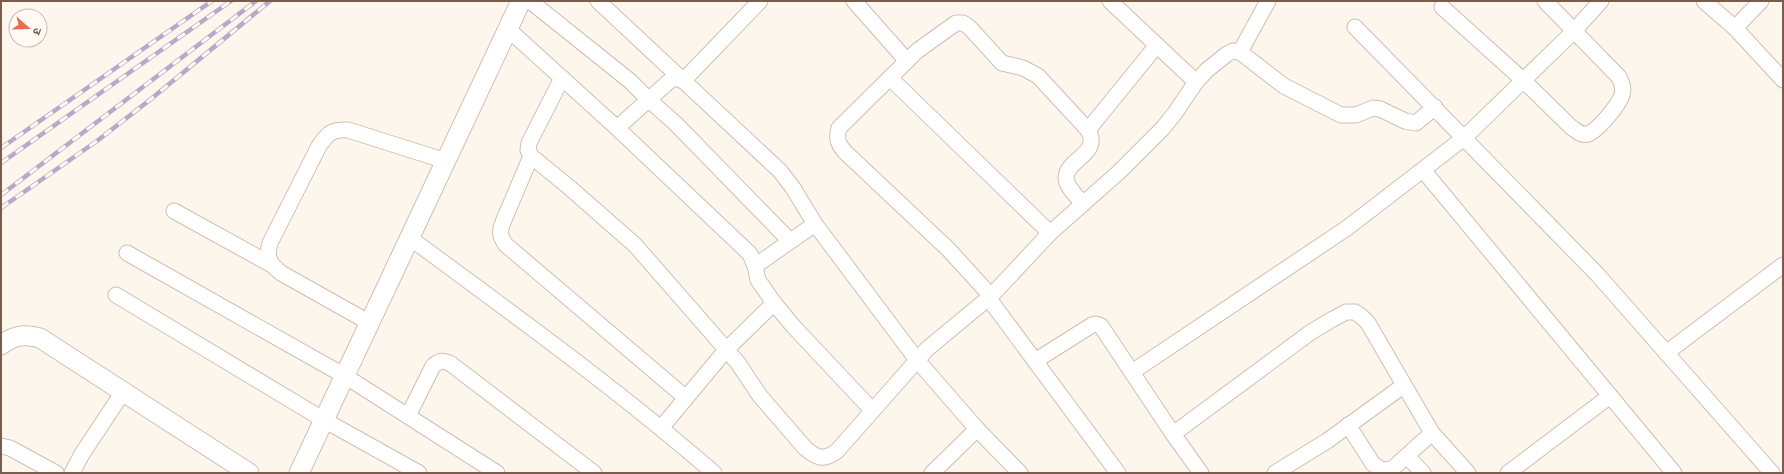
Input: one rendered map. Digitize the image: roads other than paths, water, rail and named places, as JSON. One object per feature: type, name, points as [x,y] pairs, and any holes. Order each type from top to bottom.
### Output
[{"type":"street","points":[[299,473],[521,1]]},
{"type":"street","points":[[530,1],[630,81],[676,124],[790,241]]},
{"type":"street","points":[[598,1],[780,171],[793,188],[815,224],[917,360],[976,429],[1020,473]]},
{"type":"street","points":[[683,81],[760,1]]},
{"type":"street","points":[[854,1],[907,60]]},
{"type":"street","points":[[1110,1],[1196,82]]},
{"type":"street","points":[[1240,52],[1268,1]]},
{"type":"street","points":[[1442,7],[1580,134],[1588,134],[1596,129],[1618,104],[1622,95],[1622,85],[1618,77],[1573,32],[1545,1]]},
{"type":"street","points":[[1132,372],[1304,255],[1347,228],[1464,138],[1573,32],[1601,1]]},
{"type":"street","points":[[1735,28],[1760,1]]},
{"type":"street","points":[[1708,2],[1735,28],[1783,80]]},
{"type":"street","points":[[1083,204],[1068,185],[1066,178],[1068,170],[1091,144],[1092,137],[1088,130],[1038,76],[1023,68],[1002,63],[969,27],[963,23],[956,23],[917,51],[839,128],[837,135],[838,142],[845,152],[948,250],[991,296],[992,303],[1118,473]]},
{"type":"street","points":[[1355,27],[1435,107],[1596,274],[1772,473]]},
{"type":"street","points":[[508,29],[617,128],[750,254],[755,266],[758,280],[774,303],[793,326],[872,410]]},
{"type":"street","points":[[1088,130],[1157,46]]},
{"type":"street","points":[[562,78],[529,143],[528,150],[531,156],[570,188],[634,245],[738,363],[760,396],[813,455],[821,458],[830,456],[837,451],[927,349],[991,296],[1050,233],[1119,172],[1175,113],[1196,82],[1227,54],[1233,51],[1240,52],[1284,86],[1341,115],[1356,115],[1373,108],[1380,109],[1416,123],[1435,107]]},
{"type":"street","points":[[617,128],[674,77],[683,81]]},
{"type":"street","points":[[890,78],[1050,233]]},
{"type":"street","points":[[272,265],[267,254],[270,243],[319,146],[326,136],[337,130],[348,130],[446,161]]},
{"type":"street","points":[[531,156],[500,229],[501,238],[506,245],[686,398]]},
{"type":"street","points":[[1423,170],[1674,473]]},
{"type":"street","points":[[174,211],[272,265],[281,273],[370,323]]},
{"type":"street","points":[[755,266],[815,224]]},
{"type":"street","points":[[410,238],[553,344],[661,428],[714,473]]},
{"type":"street","points":[[128,253],[344,376],[497,473]]},
{"type":"street","points":[[1666,352],[1783,265]]},
{"type":"street","points":[[116,295],[324,420],[419,473]]},
{"type":"street","points":[[661,428],[726,350],[774,303]]},
{"type":"street","points":[[1173,434],[1311,332],[1346,312],[1355,312],[1368,323],[1403,386],[1432,433],[1468,473]]},
{"type":"street","points":[[1035,360],[1096,324],[1101,326],[1173,434],[1201,473]]},
{"type":"street","points":[[1,345],[17,336],[27,335],[40,338],[249,473]]},
{"type":"street","points":[[408,416],[433,366],[438,361],[444,360],[594,473]]},
{"type":"street","points":[[1274,473],[1327,441],[1403,386]]},
{"type":"street","points":[[72,473],[82,454],[123,392]]},
{"type":"street","points":[[1508,473],[1610,396]]},
{"type":"street","points":[[1348,425],[1373,464],[1382,470],[1392,469],[1432,433]]},
{"type":"street","points":[[932,473],[976,429]]},
{"type":"street","points":[[1,446],[10,448],[56,473]]},
{"type":"street","points":[[1407,456],[1423,473]]},
{"type":"railway","points":[[1,148],[212,1]]},
{"type":"railway","points":[[1,163],[231,1]]},
{"type":"railway","points":[[1,195],[256,1]]},
{"type":"railway","points":[[1,208],[97,141],[151,99],[270,1]]}]
